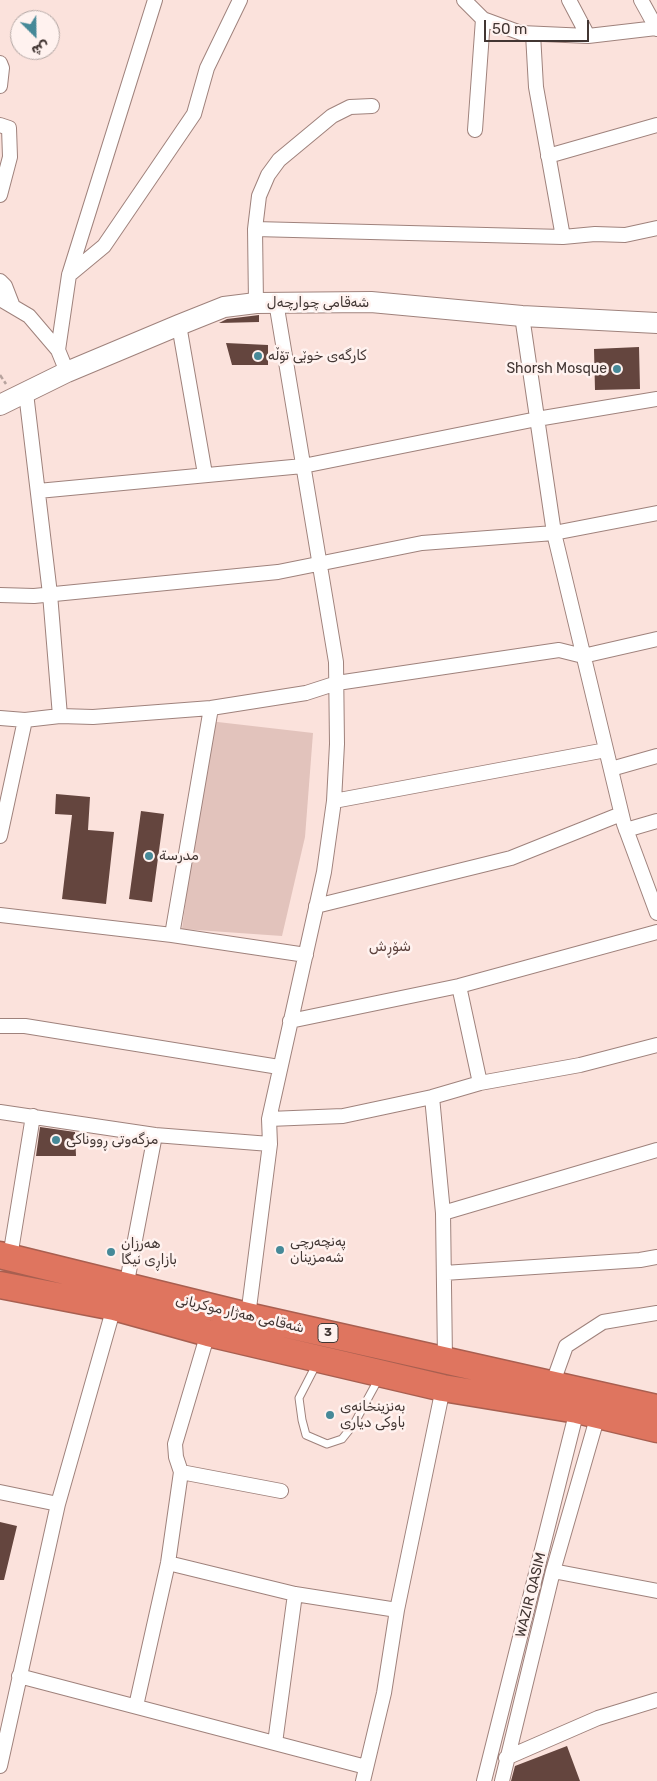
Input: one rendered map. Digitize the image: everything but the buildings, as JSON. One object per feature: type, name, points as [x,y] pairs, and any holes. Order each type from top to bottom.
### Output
[{"type":"highway","name":"شەقامی ھەژار موکریانی","points":[[5,1256],[120,1297],[208,1333],[443,1388],[588,1412],[657,1429]]},
{"type":"highway","name":"شەقامی ھەژار موکریانی","points":[[0,1285],[120,1297],[248,1316],[657,1408]]},
{"type":"main road","name":"شەقامی چوارچەل","points":[[0,405],[67,372],[224,307],[256,303],[371,302],[522,316],[657,323]]},
{"type":"street","points":[[58,350],[69,275],[155,0]]},
{"type":"street","points":[[69,275],[104,246],[194,114],[207,68],[240,0]]},
{"type":"street","points":[[464,0],[483,19],[521,33],[588,36],[657,28],[642,0]]},
{"type":"street","points":[[569,0],[588,36]]},
{"type":"street","points":[[474,130],[483,19]]},
{"type":"street","points":[[533,34],[536,87],[563,238]]},
{"type":"street","points":[[0,63],[2,68],[0,86]]},
{"type":"street","points":[[256,303],[255,229],[259,196],[268,175],[279,160],[332,116],[350,106],[372,106]]},
{"type":"street","points":[[0,124],[9,128],[10,157],[0,195]]},
{"type":"street","points":[[548,156],[657,125]]},
{"type":"street","points":[[255,229],[563,238],[594,234],[625,235],[657,228]]},
{"type":"street","points":[[0,281],[4,286],[6,301],[29,316],[58,350],[67,372]]},
{"type":"street","points":[[248,1316],[270,1144],[268,1119],[306,956],[328,846],[334,801],[337,684],[320,563],[276,302]]},
{"type":"street","points":[[522,316],[554,533],[626,830],[657,913]]},
{"type":"street","points":[[179,325],[205,474]]},
{"type":"street","points":[[26,393],[50,594],[60,716]]},
{"type":"street","points":[[38,490],[303,466],[537,419],[657,399]]},
{"type":"street","points":[[0,595],[50,594],[278,572],[422,543],[554,533],[657,513]]},
{"type":"street","points":[[0,718],[25,720],[60,716],[93,717],[211,708],[306,693],[337,684],[559,650],[583,656],[657,639]]},
{"type":"street","points":[[172,936],[211,708]]},
{"type":"street","points":[[0,836],[25,720]]},
{"type":"street","points":[[334,801],[606,750]]},
{"type":"street","points":[[611,769],[657,756]]},
{"type":"street","points":[[316,906],[511,858],[622,814]]},
{"type":"street","points":[[626,830],[657,821]]},
{"type":"street","points":[[0,914],[172,936],[306,956]]},
{"type":"street","points":[[290,1022],[458,986],[657,932]]},
{"type":"street","points":[[458,986],[480,1083]]},
{"type":"street","points":[[0,1026],[25,1026],[279,1067]]},
{"type":"street","points":[[268,1119],[344,1116],[432,1097],[480,1083],[580,1065],[657,1044]]},
{"type":"street","points":[[432,1097],[443,1213],[445,1359]]},
{"type":"street","points":[[0,1112],[155,1135],[270,1144]]},
{"type":"street","points":[[5,1256],[33,1116]]},
{"type":"street","points":[[0,1766],[58,1504],[120,1297],[155,1135]]},
{"type":"street","points":[[443,1213],[657,1150]]},
{"type":"street","points":[[444,1273],[640,1260],[657,1257]]},
{"type":"street","points":[[552,1385],[566,1346],[603,1322],[657,1313]]},
{"type":"street","points":[[136,1706],[168,1563],[181,1472],[176,1458],[175,1444],[208,1333]]},
{"type":"street","points":[[363,1781],[384,1693],[397,1610],[443,1388]]},
{"type":"street","name":"WAZIR QASIM","points":[[502,1781],[506,1758],[553,1571],[588,1412]]},
{"type":"street","name":"WAZIR QASIM","points":[[484,1781],[588,1412]]},
{"type":"street","points":[[181,1472],[280,1491]]},
{"type":"street","points":[[0,1492],[58,1504]]},
{"type":"street","points":[[168,1563],[295,1594],[397,1610]]},
{"type":"street","points":[[553,1571],[657,1591]]},
{"type":"street","points":[[275,1743],[295,1594]]},
{"type":"street","points":[[19,1676],[366,1767]]},
{"type":"street","points":[[506,1758],[598,1718],[657,1700]]},
{"type":"lane","points":[[319,1359],[299,1398],[306,1435],[327,1444],[342,1439],[354,1424],[381,1374]]},
{"type":"shaded area","points":[[209,721],[313,733],[305,837],[282,936],[182,929]]},
{"type":"place","name":"کارگەی خوێی تۆڵە","points":[[258,356]]},
{"type":"place","name":"Shorsh Mosque","points":[[617,369]]},
{"type":"place","name":"مدرسة","points":[[149,856]]},
{"type":"place","name":"مزگەوتی ڕووناکی","points":[[56,1140]]},
{"type":"place","name":"پەنچەرچی شەمزینان","points":[[280,1250]]},
{"type":"place","name":"هەرزان بازاڕی نیگا","points":[[111,1252]]},
{"type":"place","name":"بەنزینخانەی باوکی دیاری","points":[[330,1415]]},
{"type":"district","name":"شۆڕش","points":[[390,947]]}]
